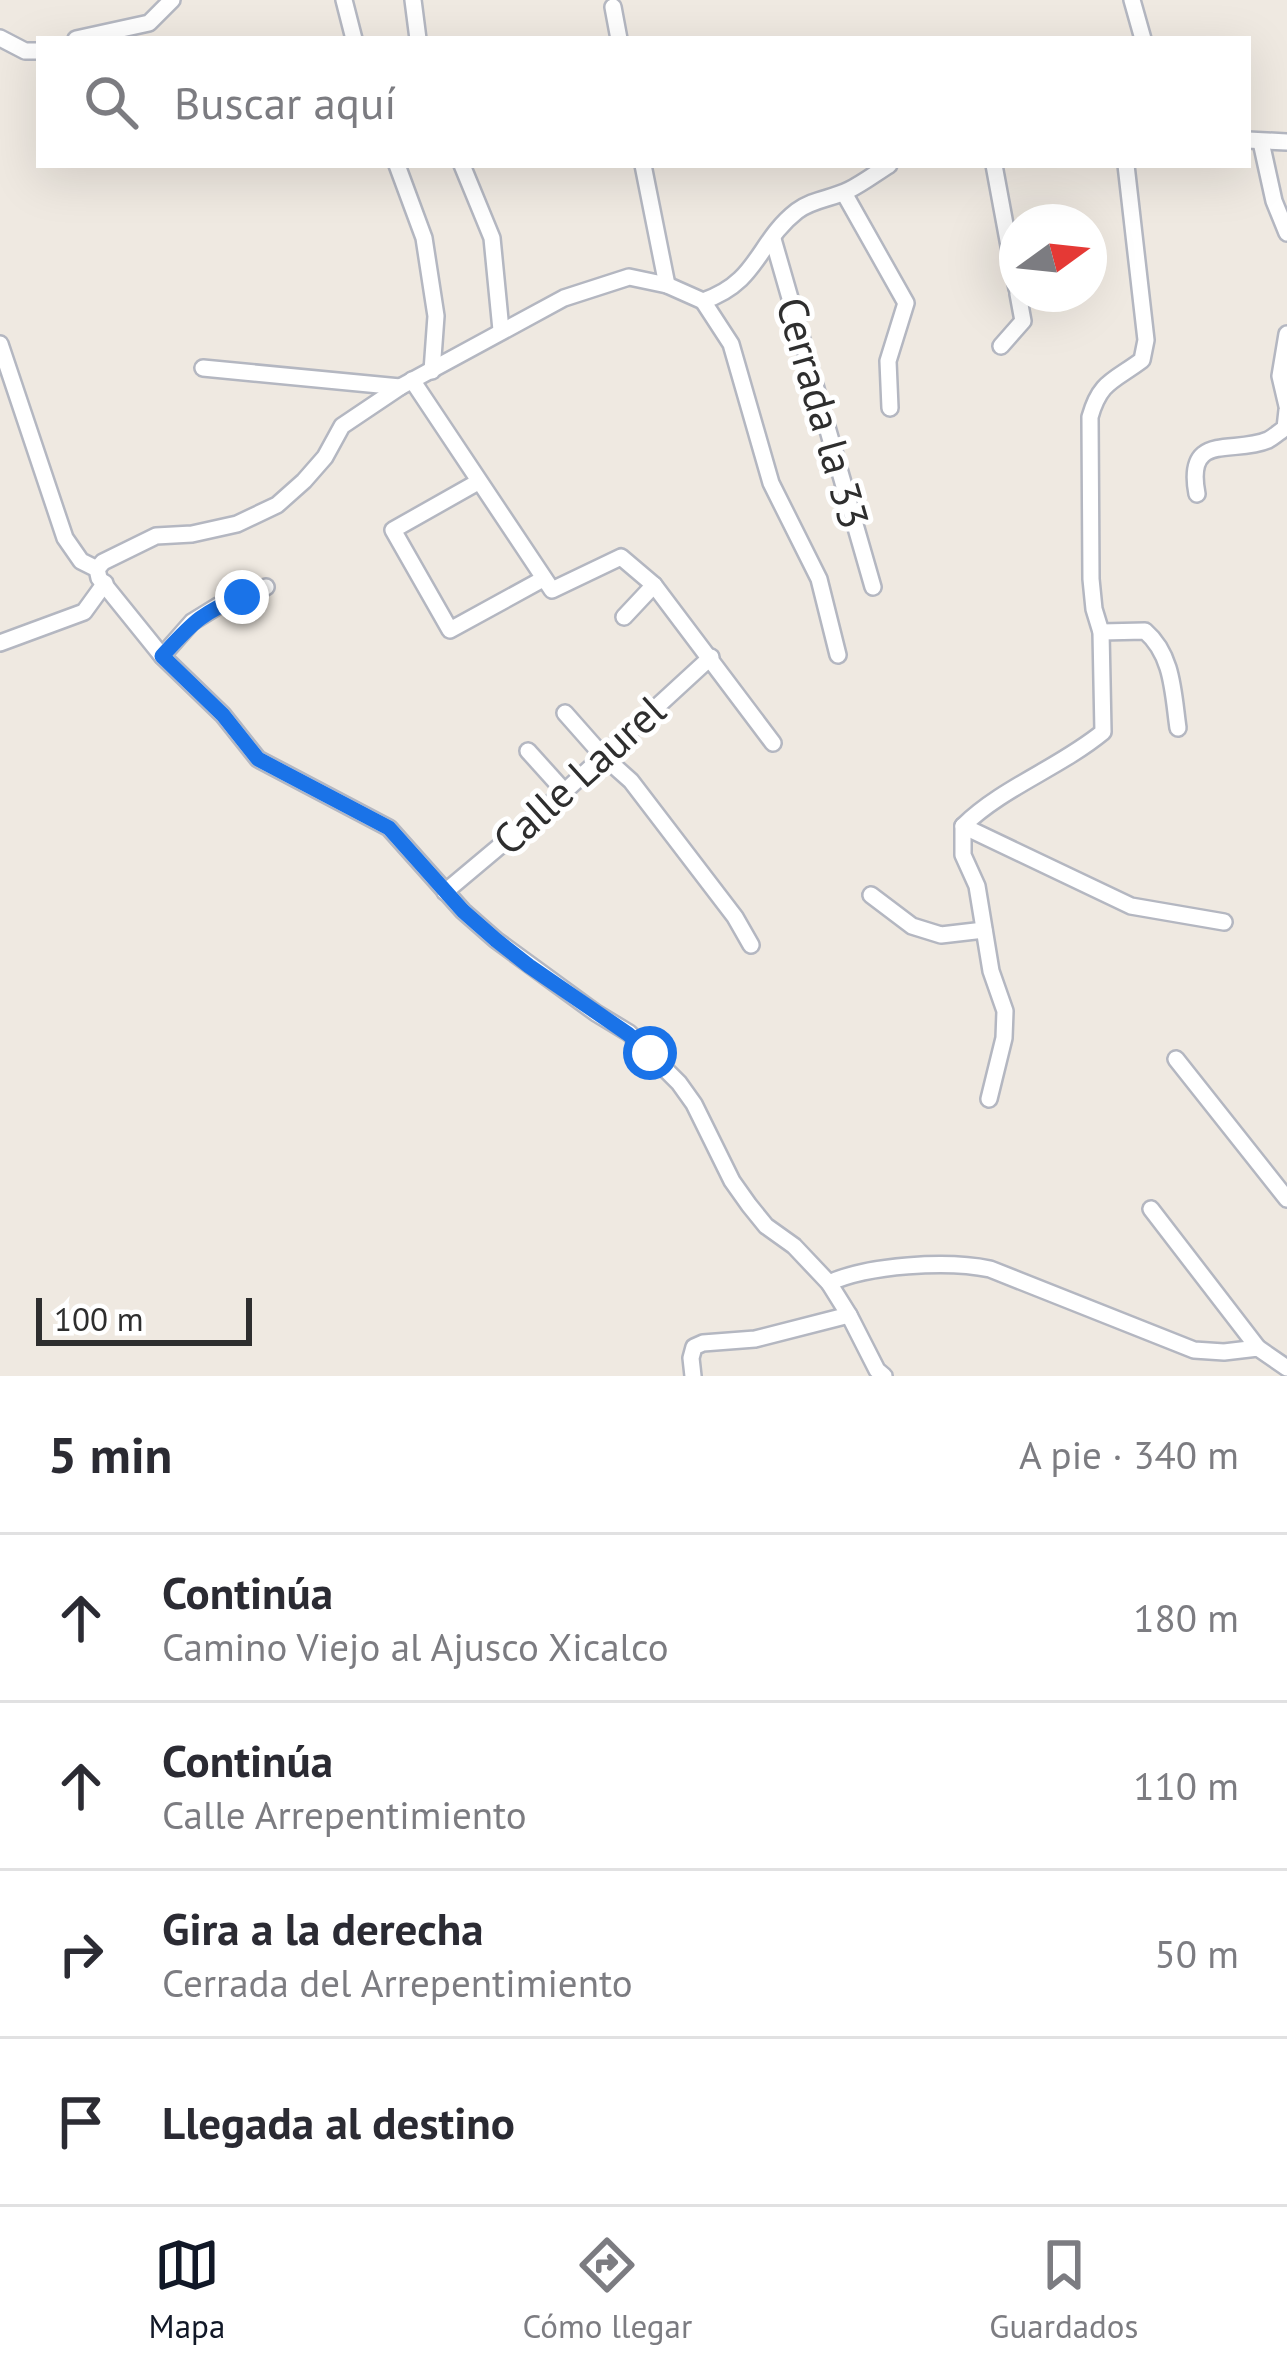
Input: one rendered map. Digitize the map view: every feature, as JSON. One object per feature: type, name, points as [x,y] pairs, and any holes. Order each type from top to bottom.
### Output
[{"type":"street","points":[[89,36],[149,22],[172,0]]},
{"type":"street","points":[[344,0],[353,36]]},
{"type":"street","points":[[413,0],[417,36]]},
{"type":"street","points":[[1132,0],[1142,36]]},
{"type":"street","points":[[613,7],[618,36]]},
{"type":"street","points":[[0,38],[25,51],[36,51]]},
{"type":"street","points":[[1287,142],[1254,141],[1287,233]]},
{"type":"street","points":[[398,168],[424,238],[436,316],[432,370]]},
{"type":"street","points":[[463,168],[492,238],[501,330]]},
{"type":"street","points":[[645,168],[667,286]]},
{"type":"street","points":[[703,301],[739,283],[785,221],[802,207],[844,193],[884,168]]},
{"type":"street","points":[[995,168],[1001,204]]},
{"type":"street","points":[[989,1099],[1004,1038],[1005,1011],[991,970],[977,886],[963,855],[963,826],[987,802],[1039,776],[1103,732],[1101,632],[1090,579],[1090,417],[1107,383],[1142,360],[1146,340],[1126,168]]},
{"type":"street","points":[[844,193],[906,303],[888,361],[890,408]]},
{"type":"street","name":"Cerrada la 33","points":[[772,239],[873,587]]},
{"type":"street","points":[[0,643],[84,611],[103,562],[157,536],[237,524],[277,505],[325,457],[342,426],[406,383],[564,298],[629,277],[703,301],[731,344],[771,483],[819,579],[838,655]]},
{"type":"street","points":[[1001,346],[1023,321],[1021,312]]},
{"type":"street","points":[[1197,494],[1193,472],[1202,456],[1219,447],[1268,440],[1285,428],[1287,408],[1280,376],[1287,334]]},
{"type":"street","points":[[0,344],[65,538],[81,561],[101,576],[162,656],[223,715],[258,759],[389,828],[463,911],[529,966],[650,1053],[694,1104],[749,1205],[829,1283],[884,1376]]},
{"type":"street","points":[[203,368],[406,383],[552,590],[621,557],[654,585],[773,743]]},
{"type":"street","points":[[478,482],[393,530],[450,630],[543,579]]},
{"type":"street","points":[[624,617],[654,585]]},
{"type":"street","points":[[162,656],[192,622],[266,587]]},
{"type":"street","points":[[1101,632],[1144,631],[1159,643],[1169,667],[1178,728]]},
{"type":"street","name":"Calle Laurel","points":[[446,892],[565,792],[711,658]]},
{"type":"street","points":[[566,712],[631,781],[693,859],[751,945]]},
{"type":"street","points":[[528,751],[565,792]]},
{"type":"street","points":[[963,826],[1131,905],[1224,922]]},
{"type":"street","points":[[871,895],[912,926],[941,935],[984,930]]},
{"type":"street","points":[[1176,1059],[1287,1199]]},
{"type":"street","points":[[1151,1209],[1258,1348],[1287,1368]]},
{"type":"street","points":[[829,1283],[864,1271],[964,1263],[1194,1350],[1258,1348]]},
{"type":"street","points":[[693,1376],[694,1347],[703,1343],[755,1339],[849,1315]]},
{"type":"route","points":[[242,597],[192,622],[162,656],[223,715],[258,759],[389,828],[463,911],[496,940],[650,1053]]}]
